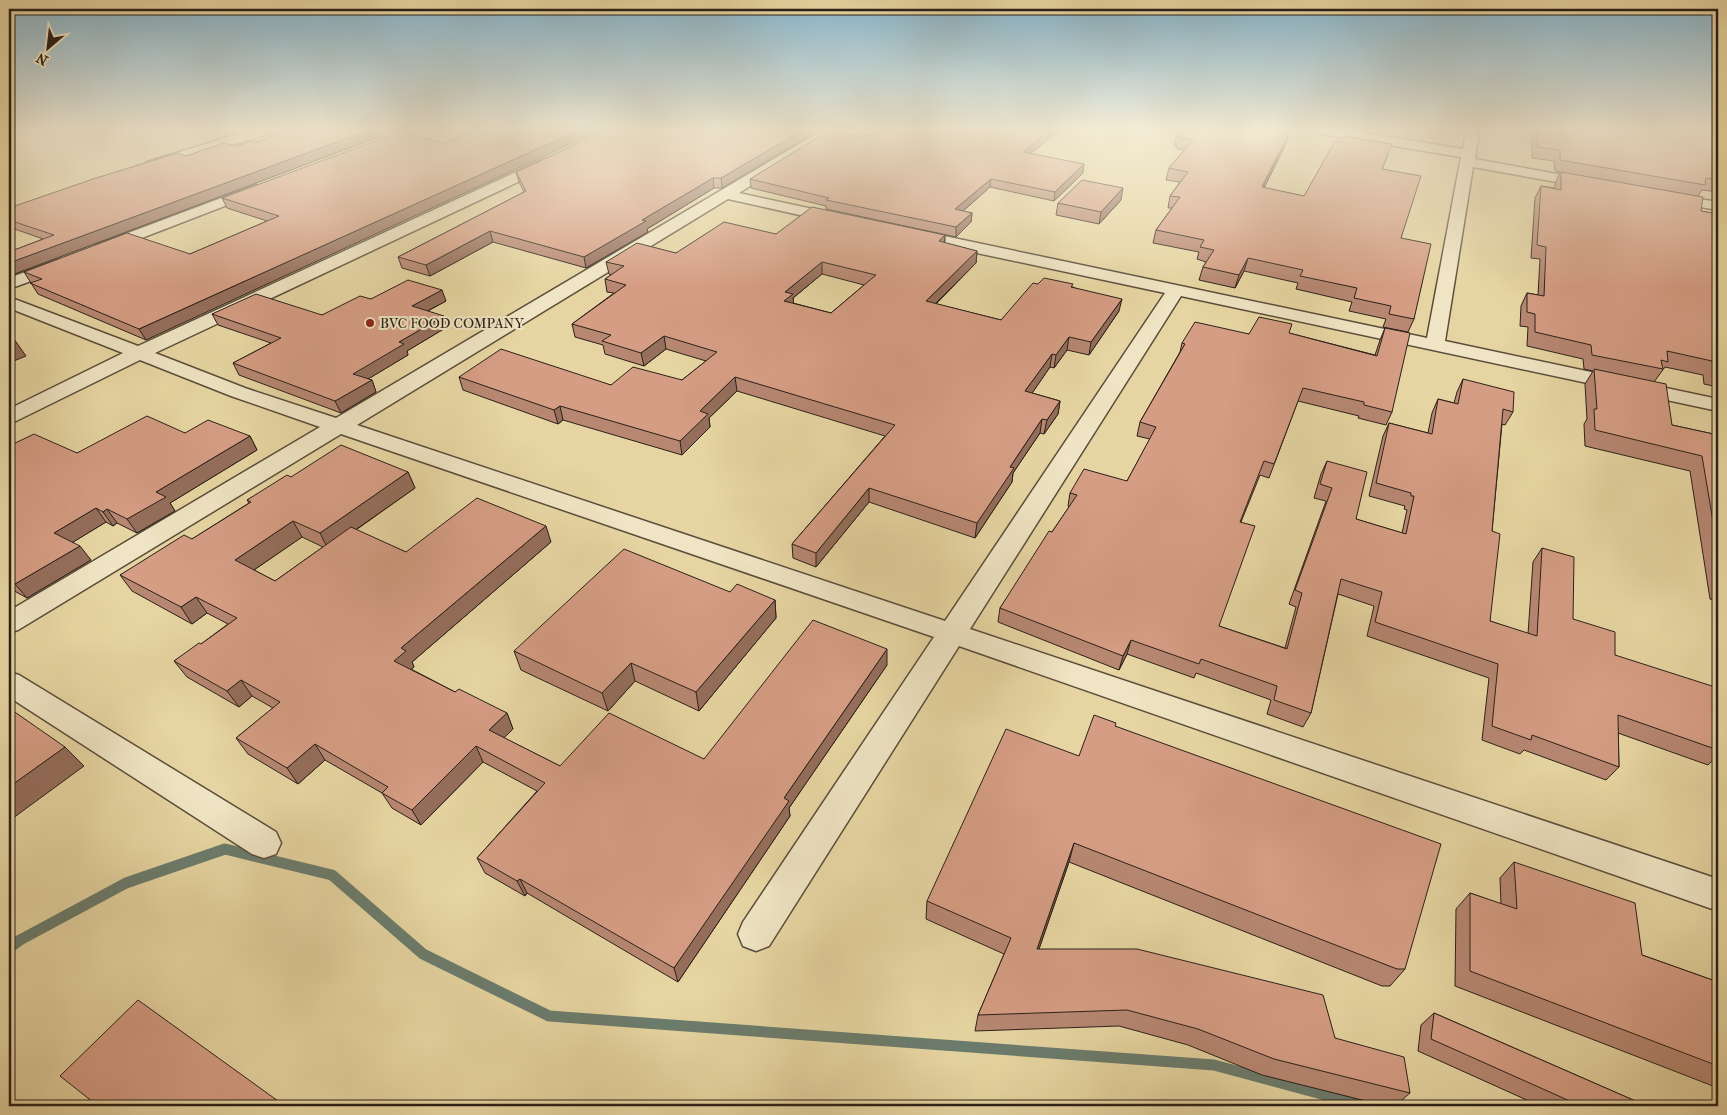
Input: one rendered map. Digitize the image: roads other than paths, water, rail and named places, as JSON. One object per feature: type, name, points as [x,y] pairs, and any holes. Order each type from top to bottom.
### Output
[{"type":"street","points":[[9,416],[139,353],[506,182]]},
{"type":"street","points":[[9,623],[749,182]]},
{"type":"street","points":[[1435,345],[1464,182]]},
{"type":"street","points":[[1582,182],[1601,186]]},
{"type":"street","points":[[92,252],[268,185]]},
{"type":"street","points":[[728,195],[855,222]]},
{"type":"street","points":[[1659,196],[1718,206]]},
{"type":"street","points":[[894,230],[1718,405]]},
{"type":"street","points":[[9,284],[74,259]]},
{"type":"street","points":[[756,934],[1176,290]]},
{"type":"street","points":[[9,302],[238,392],[952,633],[1718,895]]},
{"type":"street","points":[[9,683],[264,843]]},
{"type":"waterway","points":[[9,948],[20,940],[126,883],[225,849],[332,875],[423,954],[549,1016],[1214,1065],[1366,1106]]},
{"type":"place","name":"BVC FOOD COMPANY","points":[[370,323]]}]
